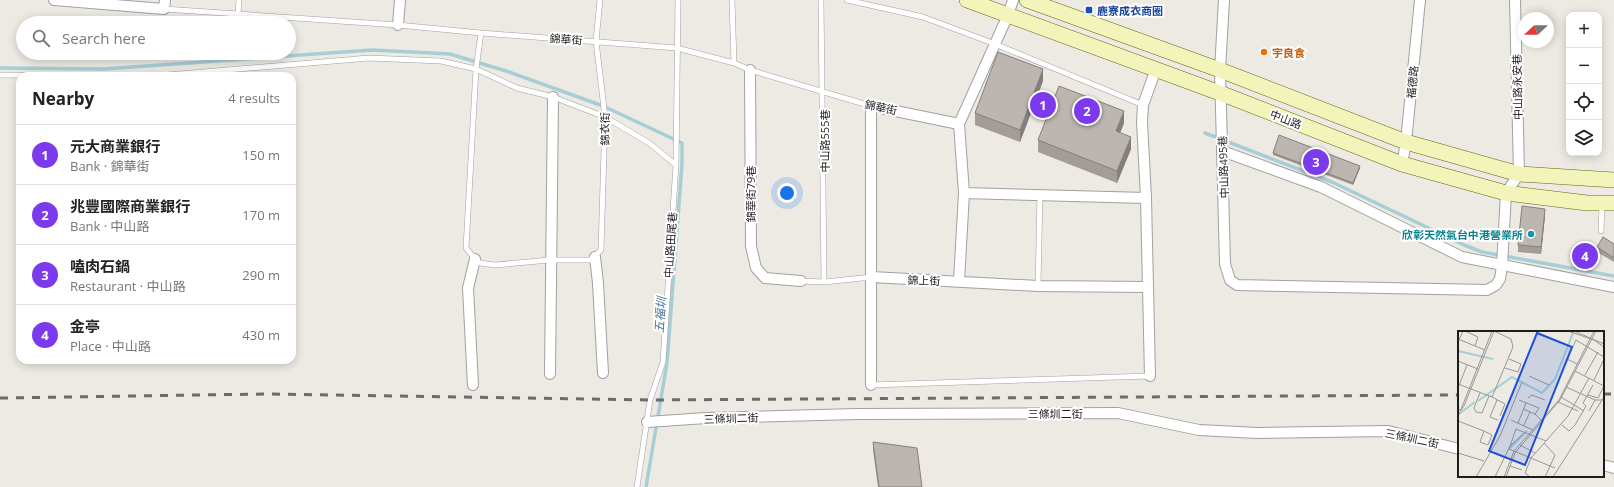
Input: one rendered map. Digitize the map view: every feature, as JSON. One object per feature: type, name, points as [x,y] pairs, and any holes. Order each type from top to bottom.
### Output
[{"type":"street","points":[[54,0],[165,4]]},
{"type":"street","points":[[398,25],[400,0]]},
{"type":"street","name":"中山路","points":[[967,0],[1220,93],[1402,164],[1506,193],[1608,203]]},
{"type":"street","points":[[959,281],[964,193],[958,124],[1008,15],[1013,0]]},
{"type":"street","name":"中山路","points":[[1027,0],[1220,70],[1406,142],[1519,174],[1614,180]]},
{"type":"street","name":"中山路495巷","points":[[1224,0],[1220,93],[1225,264],[1230,280],[1237,285],[1487,290],[1496,285],[1500,279],[1502,266]]},
{"type":"street","name":"福德路","points":[[1402,164],[1406,142],[1420,0]]},
{"type":"street","name":"中山路永安巷","points":[[1515,0],[1519,174]]},
{"type":"street","name":"錦華街79巷","points":[[750,70],[751,246],[756,268],[766,278],[801,281]]},
{"type":"street","points":[[1150,376],[1146,198],[1142,122],[1143,105],[1156,70]]},
{"type":"street","points":[[550,374],[550,260],[553,97]]},
{"type":"street","points":[[870,385],[872,277],[871,106]]},
{"type":"street","name":"錦華街","points":[[871,106],[958,124]]},
{"type":"street","points":[[1222,151],[1322,187],[1462,257],[1614,287]]},
{"type":"street","points":[[1502,266],[1506,193],[1519,174]]},
{"type":"street","points":[[964,193],[1146,198]]},
{"type":"street","name":"錦衣街","points":[[595,256],[603,373]]},
{"type":"street","points":[[472,385],[468,288],[474,259]]},
{"type":"street","name":"錦上街","points":[[872,277],[1038,286],[1147,286]]},
{"type":"street","name":"三條圳二街","points":[[649,422],[706,418],[857,414],[1118,413],[1199,430],[1257,433],[1388,431],[1458,449]]},
{"type":"street","points":[[1604,465],[1614,468]]},
{"type":"lane","points":[[238,14],[239,0]]},
{"type":"lane","name":"錦衣街","points":[[595,256],[601,250],[605,117],[596,41],[600,0]]},
{"type":"lane","name":"中山路田尾巷","points":[[637,487],[649,422],[650,400],[662,362],[676,164],[678,0]]},
{"type":"lane","points":[[732,0],[734,63]]},
{"type":"lane","name":"中山路555巷","points":[[822,0],[824,282]]},
{"type":"lane","points":[[847,0],[923,17],[995,44],[1143,105]]},
{"type":"lane","name":"錦華街","points":[[165,4],[238,14],[267,16]]},
{"type":"lane","name":"錦華街","points":[[296,18],[678,48],[734,63],[750,70],[871,106]]},
{"type":"lane","points":[[481,33],[476,69],[466,248],[474,259],[480,263],[495,265],[550,260],[590,260],[595,256]]},
{"type":"lane","points":[[203,72],[369,58],[441,61],[476,69],[517,88],[553,97],[605,117],[649,143],[676,164]]},
{"type":"lane","points":[[0,75],[16,75]]},
{"type":"lane","points":[[1038,286],[1040,195]]},
{"type":"lane","points":[[1601,231],[1608,203]]},
{"type":"lane","points":[[801,281],[824,282],[872,277]]},
{"type":"lane","points":[[870,385],[1150,376]]},
{"type":"building","points":[[998,52],[1043,69],[1020,130],[975,113]]},
{"type":"building","points":[[1059,86],[1124,111],[1116,131],[1131,137],[1117,171],[1038,140]]},
{"type":"building","points":[[1279,135],[1360,166],[1353,183],[1273,153]]},
{"type":"building","name":"欣彰天然氣台中港營業所","points":[[1522,206],[1545,209],[1541,247],[1518,245]]},
{"type":"building","points":[[1603,237],[1614,244],[1614,258],[1597,247]]},
{"type":"building","points":[[1585,249],[1589,252],[1587,259],[1584,259],[1580,255],[1582,250]]},
{"type":"building","points":[[873,442],[917,448],[922,487],[879,487]]},
{"type":"waterway","name":"五福圳","points":[[296,55],[372,50],[450,54],[506,71],[603,106],[682,143],[682,164],[667,363],[646,487]]},
{"type":"waterway","points":[[0,68],[104,69],[231,60]]},
{"type":"waterway","points":[[1205,133],[1332,182],[1464,245],[1482,252],[1614,276]]},
{"type":"railway","points":[[0,398],[265,394],[650,400],[1458,395]]},
{"type":"railway","points":[[1604,394],[1614,394]]},
{"type":"place","name":"鹿寮成衣商圈","points":[[1089,10]]},
{"type":"place","name":"宇良食","points":[[1264,52]]},
{"type":"place","name":"元大商業銀行","points":[[1043,105]]},
{"type":"place","name":"兆豐國際商業銀行","points":[[1087,111]]},
{"type":"place","name":"嗑肉石鍋","points":[[1316,162]]},
{"type":"place","name":"欣彰天然氣台中港營業所","points":[[1531,234]]},
{"type":"place","name":"金亭","points":[[1585,256]]}]
